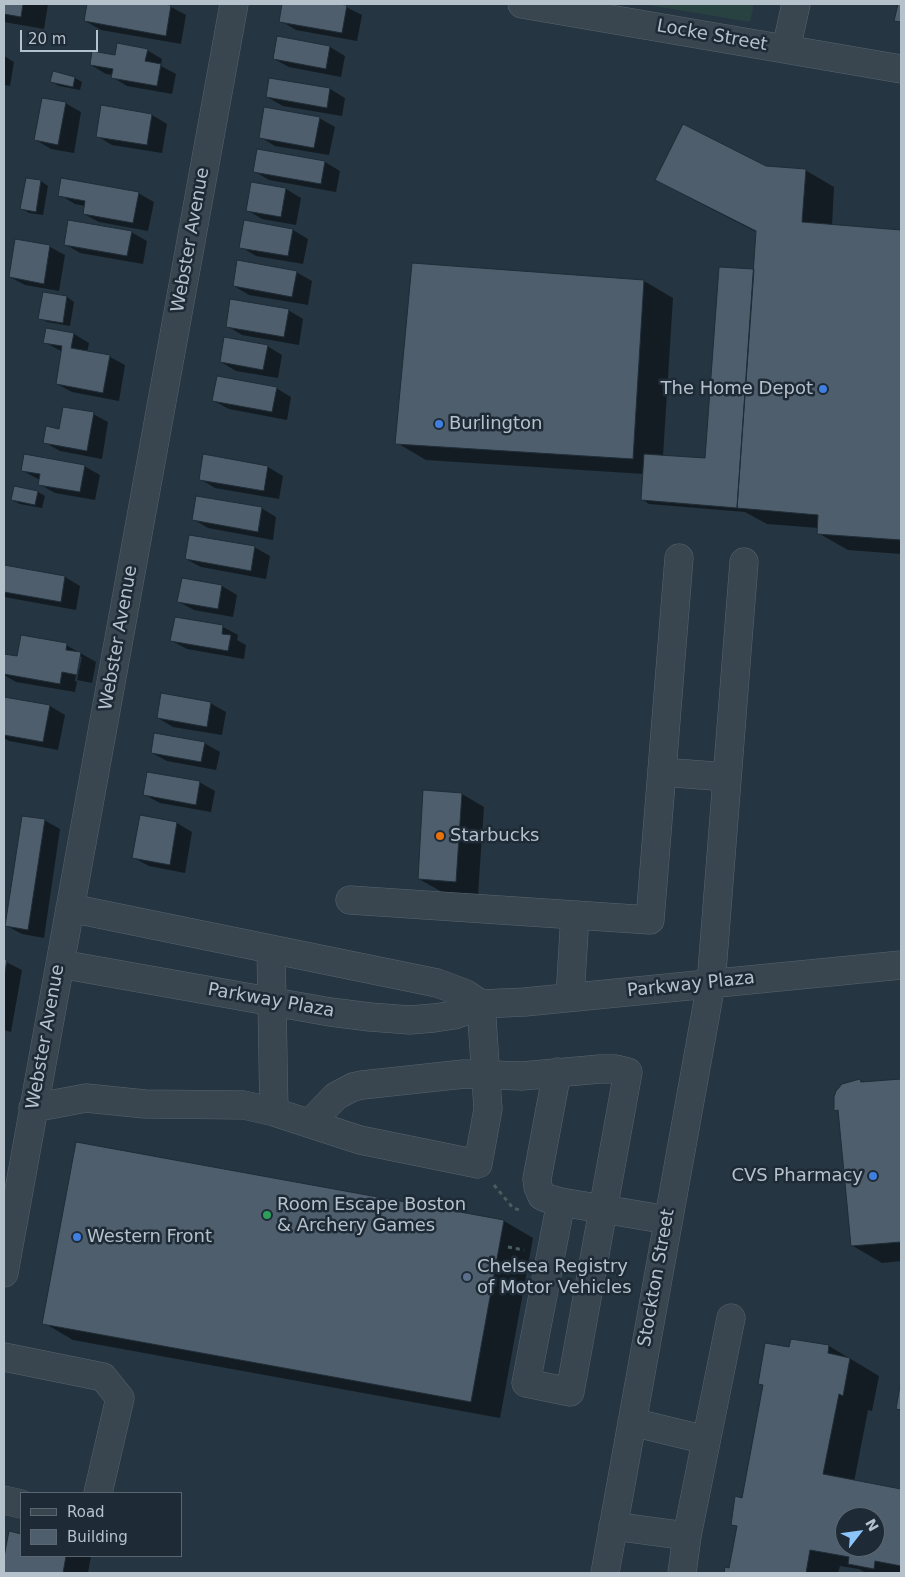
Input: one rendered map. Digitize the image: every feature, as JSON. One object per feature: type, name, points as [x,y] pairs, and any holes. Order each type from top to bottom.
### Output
[{"type":"street","name":"Webster Avenue","points":[[4,1273],[234,4]]},
{"type":"street","points":[[786,49],[796,4]]},
{"type":"street","name":"Locke Street","points":[[532,5],[901,69]]},
{"type":"street","points":[[350,900],[650,920],[679,558]]},
{"type":"street","name":"Stockton Street","points":[[604,1573],[710,984],[744,562]]},
{"type":"street","points":[[662,772],[727,777]]},
{"type":"street","points":[[34,1108],[86,1098],[144,1104],[244,1105],[274,1112],[360,1140],[478,1164],[488,1109],[481,1004],[464,993],[446,985],[70,908]]},
{"type":"street","points":[[570,997],[575,915]]},
{"type":"street","points":[[271,949],[274,1112]]},
{"type":"street","name":"Parkway Plaza","points":[[60,964],[272,1002],[361,1016],[410,1020],[454,1015],[481,1004],[901,965]]},
{"type":"street","points":[[310,1123],[336,1096],[353,1087],[450,1075],[522,1076],[608,1069],[628,1072],[570,1392],[526,1383],[561,1202]]},
{"type":"street","points":[[556,1072],[537,1183],[542,1196],[561,1202],[668,1220]]},
{"type":"street","points":[[4,1171],[18,1197]]},
{"type":"street","points":[[682,1573],[687,1536],[731,1318]]},
{"type":"street","points":[[4,1356],[104,1377],[120,1398],[98,1492]]},
{"type":"street","points":[[632,1422],[706,1440]]},
{"type":"street","points":[[4,1500],[20,1504]]},
{"type":"street","points":[[613,1526],[687,1536]]},
{"type":"path","points":[[478,1164],[513,1208],[521,1212]]},
{"type":"path","points":[[508,1247],[525,1250]]},
{"type":"green space","points":[[642,4],[754,4],[750,22]]},
{"type":"building","points":[[4,4],[23,4],[21,17],[4,14]]},
{"type":"building","points":[[87,4],[171,5],[166,36],[84,21]]},
{"type":"building","points":[[282,4],[347,5],[342,33],[279,22]]},
{"type":"building","points":[[898,4],[901,4],[901,22],[894,21]]},
{"type":"building","points":[[277,36],[330,46],[326,69],[273,59]]},
{"type":"building","points":[[117,43],[148,49],[145,61],[161,64],[157,86],[111,78],[113,69],[90,65],[92,51],[115,55]]},
{"type":"building","points":[[53,71],[75,77],[73,87],[50,82]]},
{"type":"building","points":[[269,78],[330,88],[327,108],[266,97]]},
{"type":"building","points":[[42,98],[66,102],[58,145],[34,140]]},
{"type":"building","points":[[101,105],[152,114],[147,145],[96,137]]},
{"type":"building","points":[[264,107],[320,117],[314,148],[259,138]]},
{"type":"building","name":"The Home Depot","points":[[683,124],[766,166],[806,169],[802,222],[901,230],[901,540],[817,534],[818,515],[737,508],[756,231],[655,180]]},
{"type":"building","points":[[257,149],[325,161],[321,184],[253,172]]},
{"type":"building","points":[[26,178],[41,180],[36,212],[20,209]]},
{"type":"building","points":[[61,178],[139,192],[133,223],[83,214],[85,201],[58,196]]},
{"type":"building","points":[[251,182],[286,188],[281,217],[246,211]]},
{"type":"building","points":[[68,220],[132,231],[127,256],[64,245]]},
{"type":"building","points":[[244,220],[293,229],[288,256],[239,248]]},
{"type":"building","points":[[15,239],[50,245],[44,284],[9,277]]},
{"type":"building","points":[[237,260],[297,271],[292,297],[233,286]]},
{"type":"building","points":[[412,263],[644,280],[633,459],[395,444]]},
{"type":"building","points":[[719,267],[754,269],[737,508],[641,500],[644,454],[705,458]]},
{"type":"building","points":[[43,292],[67,296],[63,323],[38,319]]},
{"type":"building","points":[[230,299],[289,309],[284,337],[226,327]]},
{"type":"building","points":[[46,328],[74,333],[71,348],[110,355],[103,393],[56,384],[62,346],[43,343]]},
{"type":"building","points":[[224,337],[268,345],[263,370],[220,362]]},
{"type":"building","points":[[217,376],[277,387],[272,412],[212,401]]},
{"type":"building","points":[[63,407],[94,412],[87,451],[43,443],[46,426],[59,429]]},
{"type":"building","points":[[24,454],[85,465],[80,492],[38,485],[40,474],[21,471]]},
{"type":"building","points":[[203,454],[268,466],[264,491],[199,480]]},
{"type":"building","points":[[14,486],[38,491],[35,505],[11,500]]},
{"type":"building","points":[[196,496],[262,507],[258,532],[192,520]]},
{"type":"building","points":[[189,535],[255,546],[251,571],[185,559]]},
{"type":"building","points":[[4,565],[65,576],[61,602],[4,592]]},
{"type":"building","points":[[182,578],[222,585],[218,609],[177,602]]},
{"type":"building","points":[[175,617],[223,625],[222,634],[231,635],[228,651],[170,641]]},
{"type":"building","points":[[21,635],[67,643],[66,650],[81,652],[77,675],[62,672],[60,684],[4,674],[4,654],[17,656]]},
{"type":"building","points":[[161,693],[211,702],[207,727],[157,718]]},
{"type":"building","points":[[4,697],[50,705],[43,742],[4,735]]},
{"type":"building","points":[[154,733],[205,742],[201,762],[151,753]]},
{"type":"building","points":[[147,772],[200,781],[196,805],[143,795]]},
{"type":"building","name":"Starbucks","points":[[423,790],[462,793],[456,882],[418,879]]},
{"type":"building","points":[[140,815],[177,822],[170,865],[132,858]]},
{"type":"building","points":[[22,816],[45,819],[28,930],[5,926]]},
{"type":"building","points":[[4,959],[7,960],[4,978]]},
{"type":"building","name":"CVS Pharmacy","points":[[860,1079],[861,1082],[901,1079],[901,1242],[851,1246],[838,1110],[834,1111],[834,1097],[842,1084]]},
{"type":"building","points":[[76,1142],[504,1220],[471,1402],[42,1324]]},
{"type":"building","points":[[791,1339],[829,1345],[828,1353],[850,1358],[843,1396],[839,1394],[823,1474],[901,1489],[901,1566],[875,1561],[874,1569],[848,1564],[849,1557],[885,1557],[885,1507],[835,1507],[835,1554],[810,1550],[806,1573],[724,1573],[725,1567],[729,1568],[737,1526],[731,1525],[735,1496],[742,1498],[763,1385],[758,1384],[765,1343],[789,1347]]},
{"type":"building","points":[[901,1380],[901,1410],[896,1409]]},
{"type":"building","points":[[9,1531],[20,1534],[20,1557],[66,1557],[63,1573],[4,1573],[4,1557]]},
{"type":"place","name":"The Home Depot","points":[[823,389]]},
{"type":"place","name":"Burlington","points":[[439,424]]},
{"type":"place","name":"Starbucks","points":[[440,836]]},
{"type":"place","name":"CVS Pharmacy","points":[[873,1176]]},
{"type":"place","name":"Room Escape Boston & Archery Games","points":[[267,1215]]},
{"type":"place","name":"Western Front","points":[[77,1237]]},
{"type":"place","name":"Chelsea Registry of Motor Vehicles","points":[[467,1277]]}]
